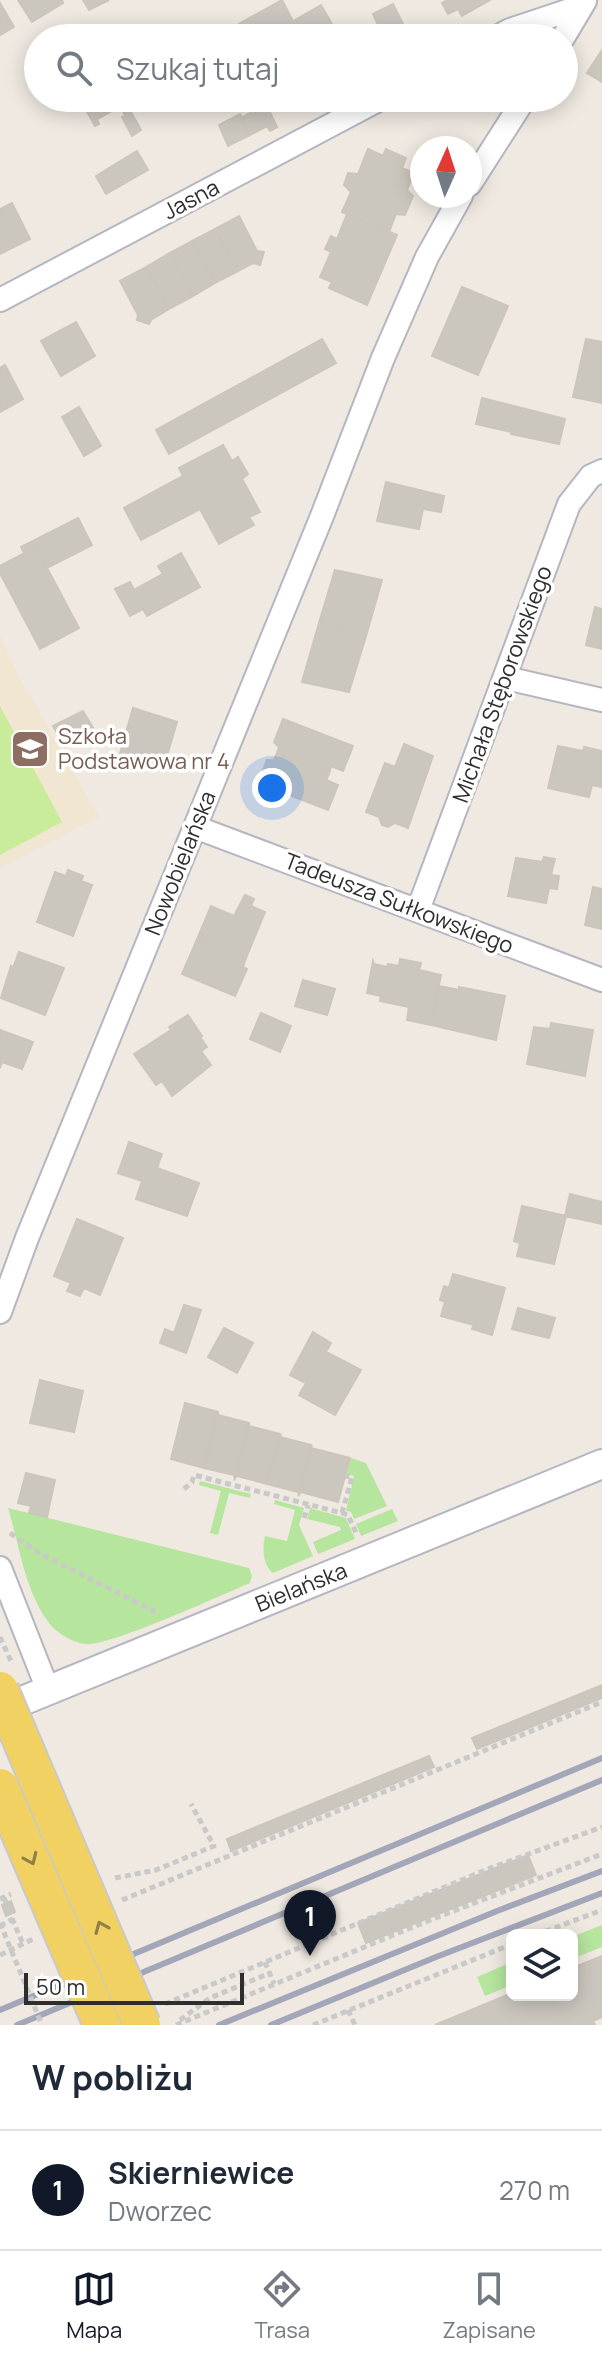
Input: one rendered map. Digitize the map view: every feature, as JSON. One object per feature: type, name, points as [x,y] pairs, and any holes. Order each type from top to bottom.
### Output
[{"type":"main road","points":[[0,1690],[149,2016]]},
{"type":"main road","points":[[0,1787],[102,2025]]},
{"type":"street","points":[[526,24],[584,3]]},
{"type":"street","points":[[571,24],[584,3]]},
{"type":"street","name":"Jasna","points":[[0,300],[356,112]]},
{"type":"street","points":[[482,165],[516,112]]},
{"type":"street","name":"Nowobielańska","points":[[0,1312],[27,1238],[383,358],[427,257],[454,208]]},
{"type":"street","name":"Michała Stęborowskiego","points":[[418,910],[569,504],[591,476],[602,471]]},
{"type":"street","points":[[506,678],[602,700]]},
{"type":"street","name":"Tadeusza Sułkowskiego","points":[[195,827],[602,980]]},
{"type":"street","name":"Bielańska","points":[[0,1710],[602,1464]]},
{"type":"street","points":[[0,1568],[48,1690]]},
{"type":"path","points":[[184,1489],[192,1482],[194,1475],[342,1513],[348,1515],[361,1543]]},
{"type":"path","points":[[342,1513],[352,1477],[345,1476]]},
{"type":"path","points":[[304,1518],[308,1505]]},
{"type":"path","points":[[10,1533],[49,1559],[164,1615]]},
{"type":"path","points":[[110,1905],[602,1702]]},
{"type":"path","points":[[191,1804],[220,1859]]},
{"type":"path","points":[[149,2016],[265,1962],[488,1869],[602,1827]]},
{"type":"path","points":[[123,1875],[156,1870],[214,1846]]},
{"type":"path","points":[[176,2025],[425,1922],[602,1854]]},
{"type":"path","points":[[4,1898],[13,1919],[0,1925],[42,2025]]},
{"type":"path","points":[[552,1929],[602,1910]]},
{"type":"path","points":[[10,1912],[23,1944]]},
{"type":"path","points":[[0,1955],[34,1939]]},
{"type":"path","points":[[313,2025],[506,1946]]},
{"type":"path","points":[[265,1962],[267,1974],[274,1984]]},
{"type":"path","points":[[182,2019],[210,1998],[267,1974]]},
{"type":"path","points":[[348,2010],[355,2025]]},
{"type":"shaded area","name":"Szkoła Podstawowa nr 4","points":[[0,636],[22,682],[99,817],[0,868]]},
{"type":"green space","points":[[0,706],[62,822],[0,855]]},
{"type":"green space","points":[[351,1458],[366,1463],[387,1506],[354,1519],[351,1512],[346,1511],[354,1476],[346,1474]]},
{"type":"green space","points":[[200,1481],[251,1494],[250,1498],[229,1493],[218,1535],[210,1533],[221,1491],[199,1485]]},
{"type":"green space","points":[[275,1500],[304,1508],[299,1525],[313,1556],[273,1573],[264,1556],[265,1536],[287,1541],[295,1510],[274,1504]]},
{"type":"green space","points":[[8,1508],[249,1568],[252,1576],[250,1583],[117,1637],[98,1643],[80,1643],[56,1630],[41,1610],[28,1582]]},
{"type":"green space","points":[[310,1508],[346,1518],[355,1539],[318,1554],[313,1542],[341,1530],[340,1527],[307,1519]]},
{"type":"green space","points":[[392,1509],[398,1521],[361,1536],[356,1524]]},
{"type":"green space","points":[[602,1925],[602,1947],[578,1957],[578,1935]]},
{"type":"green space","points":[[506,1965],[506,1987],[485,1996],[477,1977]]},
{"type":"building","points":[[18,0],[62,0],[63,3],[32,22]]},
{"type":"building","points":[[83,0],[109,0],[89,10]]},
{"type":"building","points":[[282,0],[293,21],[288,24],[239,24]]},
{"type":"building","points":[[447,0],[490,0],[462,16],[458,9],[448,14],[442,3]]},
{"type":"building","points":[[0,3],[14,27],[0,35]]},
{"type":"building","points":[[393,4],[403,24],[378,24],[373,14]]},
{"type":"building","points":[[321,5],[332,24],[288,24]]},
{"type":"building","points":[[602,50],[602,82],[587,73]]},
{"type":"building","points":[[87,112],[110,112],[97,119],[99,124],[95,126]]},
{"type":"building","points":[[123,112],[131,112],[141,130],[132,136],[122,117],[125,116]]},
{"type":"building","points":[[252,112],[270,112],[277,127],[270,131],[267,126],[250,135],[241,118]]},
{"type":"building","points":[[240,114],[250,135],[228,146],[219,125]]},
{"type":"building","points":[[368,149],[383,156],[386,149],[406,158],[402,168],[410,171],[407,190],[410,203],[405,215],[396,214],[389,232],[342,212],[351,192],[344,185],[348,173],[358,174]]},
{"type":"building","points":[[137,151],[148,170],[106,194],[96,176]]},
{"type":"building","points":[[12,203],[30,239],[0,254],[0,209]]},
{"type":"building","points":[[347,214],[397,235],[367,305],[329,288],[332,282],[320,277],[331,252],[325,249],[331,236],[337,239]]},
{"type":"building","points":[[239,216],[257,251],[264,252],[260,265],[253,263],[238,271],[215,229]]},
{"type":"building","points":[[215,229],[238,271],[215,283],[192,241]]},
{"type":"building","points":[[192,241],[215,283],[193,296],[170,253]]},
{"type":"building","points":[[170,253],[193,296],[169,309],[146,267]]},
{"type":"building","points":[[146,267],[169,309],[149,324],[137,320],[138,315],[120,281]]},
{"type":"building","points":[[462,287],[508,306],[478,375],[432,356]]},
{"type":"building","points":[[76,322],[95,356],[61,376],[41,341]]},
{"type":"building","points":[[322,339],[336,363],[169,454],[156,430]]},
{"type":"building","points":[[586,339],[602,342],[602,403],[573,397]]},
{"type":"building","points":[[5,365],[23,399],[0,412],[0,368]]},
{"type":"building","points":[[482,398],[565,419],[559,444],[476,424]]},
{"type":"building","points":[[79,407],[101,446],[84,456],[62,417]]},
{"type":"building","points":[[223,445],[232,461],[238,457],[248,474],[242,479],[260,512],[249,517],[254,525],[219,544],[200,509],[141,540],[124,508],[183,476],[179,468]]},
{"type":"building","points":[[386,482],[444,496],[441,512],[423,509],[419,529],[377,521]]},
{"type":"building","points":[[78,518],[92,545],[47,568],[36,547],[24,553],[21,547]]},
{"type":"building","points":[[36,547],[79,628],[40,649],[0,573],[0,566]]},
{"type":"building","points":[[181,553],[200,587],[147,616],[143,609],[130,616],[115,589],[130,582],[134,590],[163,574],[158,566]]},
{"type":"building","points":[[335,570],[382,580],[366,636],[319,623]]},
{"type":"building","points":[[595,607],[602,609],[602,649],[586,645]]},
{"type":"building","points":[[319,623],[366,636],[349,692],[302,682]]},
{"type":"building","points":[[133,708],[177,722],[163,769],[119,757]]},
{"type":"building","points":[[83,711],[95,731],[65,747],[53,726]]},
{"type":"building","points":[[283,719],[353,746],[343,771],[331,766],[329,774],[277,753],[279,747],[274,742]]},
{"type":"building","points":[[404,744],[433,756],[408,828],[395,823],[388,827],[382,825],[379,817],[366,812],[385,763],[395,767]]},
{"type":"building","points":[[558,746],[602,751],[602,787],[592,785],[589,797],[548,788]]},
{"type":"building","points":[[277,753],[329,774],[326,780],[338,785],[328,810],[258,783],[267,760],[274,760]]},
{"type":"building","points":[[544,857],[555,859],[551,875],[559,876],[557,889],[549,888],[546,903],[508,896],[516,858],[542,862]]},
{"type":"building","points":[[68,870],[83,876],[81,881],[92,885],[73,936],[37,922],[55,872],[66,876]]},
{"type":"building","points":[[593,887],[602,889],[602,929],[585,925]]},
{"type":"building","points":[[245,895],[254,899],[251,906],[265,912],[246,958],[198,937],[211,906],[234,916]]},
{"type":"building","points":[[198,937],[246,958],[243,967],[247,969],[235,996],[182,974]]},
{"type":"building","points":[[19,952],[64,968],[45,1015],[1,998]]},
{"type":"building","points":[[400,959],[421,963],[419,970],[441,975],[431,1025],[407,1020],[409,1007],[380,1001],[381,996],[367,993],[373,961],[387,967],[388,964],[399,966]]},
{"type":"building","points":[[303,980],[335,989],[327,1015],[295,1006]]},
{"type":"building","points":[[439,986],[505,996],[496,1040],[431,1025]]},
{"type":"building","points":[[261,1013],[291,1026],[280,1052],[250,1039]]},
{"type":"building","points":[[188,1015],[202,1036],[207,1047],[201,1051],[211,1065],[172,1096],[162,1081],[156,1085],[134,1054]]},
{"type":"building","points":[[551,1023],[593,1030],[585,1076],[527,1064],[534,1027],[550,1029]]},
{"type":"building","points":[[0,1030],[33,1042],[22,1069],[2,1062],[0,1068]]},
{"type":"building","points":[[129,1142],[162,1154],[157,1168],[199,1183],[187,1216],[136,1199],[142,1181],[118,1173]]},
{"type":"building","points":[[570,1194],[602,1202],[602,1224],[565,1216]]},
{"type":"building","points":[[522,1206],[566,1216],[554,1264],[517,1256],[520,1243],[514,1241]]},
{"type":"building","points":[[77,1219],[123,1238],[100,1295],[84,1288],[80,1296],[67,1291],[71,1283],[54,1276]]},
{"type":"building","points":[[453,1274],[505,1288],[492,1335],[472,1329],[474,1325],[441,1316],[445,1302],[440,1300],[444,1286],[449,1288]]},
{"type":"building","points":[[184,1305],[201,1310],[186,1353],[160,1343],[165,1329],[174,1333]]},
{"type":"building","points":[[518,1308],[555,1318],[549,1338],[512,1329]]},
{"type":"building","points":[[224,1328],[253,1343],[237,1373],[208,1357]]},
{"type":"building","points":[[313,1332],[331,1343],[326,1352],[361,1370],[335,1415],[299,1395],[306,1383],[290,1375]]},
{"type":"building","points":[[40,1380],[83,1391],[74,1432],[30,1423]]},
{"type":"building","points":[[185,1403],[218,1412],[204,1468],[171,1459]]},
{"type":"building","points":[[218,1412],[218,1415],[249,1423],[235,1478],[234,1475],[204,1468]]},
{"type":"building","points":[[249,1423],[249,1426],[280,1434],[267,1484],[235,1478]]},
{"type":"building","points":[[280,1437],[311,1445],[299,1494],[267,1484]]},
{"type":"building","points":[[311,1448],[350,1458],[338,1502],[299,1494]]},
{"type":"building","points":[[26,1473],[55,1480],[47,1517],[29,1513],[31,1506],[18,1503]]},
{"type":"building","points":[[602,1685],[602,1698],[477,1749],[472,1738]]},
{"type":"building","points":[[429,1756],[434,1767],[231,1851],[227,1839]]},
{"type":"building","points":[[528,1855],[536,1875],[366,1943],[358,1923]]},
{"type":"building","points":[[11,1901],[15,1912],[6,1916],[2,1905]]},
{"type":"building","points":[[602,1956],[602,2017],[593,2021],[595,2025],[435,2025],[506,1995],[506,2001],[578,2001],[578,1966]]},
{"type":"railway","points":[[0,2010],[602,1758]]},
{"type":"railway","points":[[17,2025],[602,1780]]},
{"type":"railway","points":[[219,2025],[602,1871]]},
{"type":"railway","points":[[271,2025],[602,1893]]},
{"type":"place","name":"Szkoła Podstawowa nr 4","points":[[30,749]]},
{"type":"place","name":"Skierniewice","points":[[310,1956]]}]
